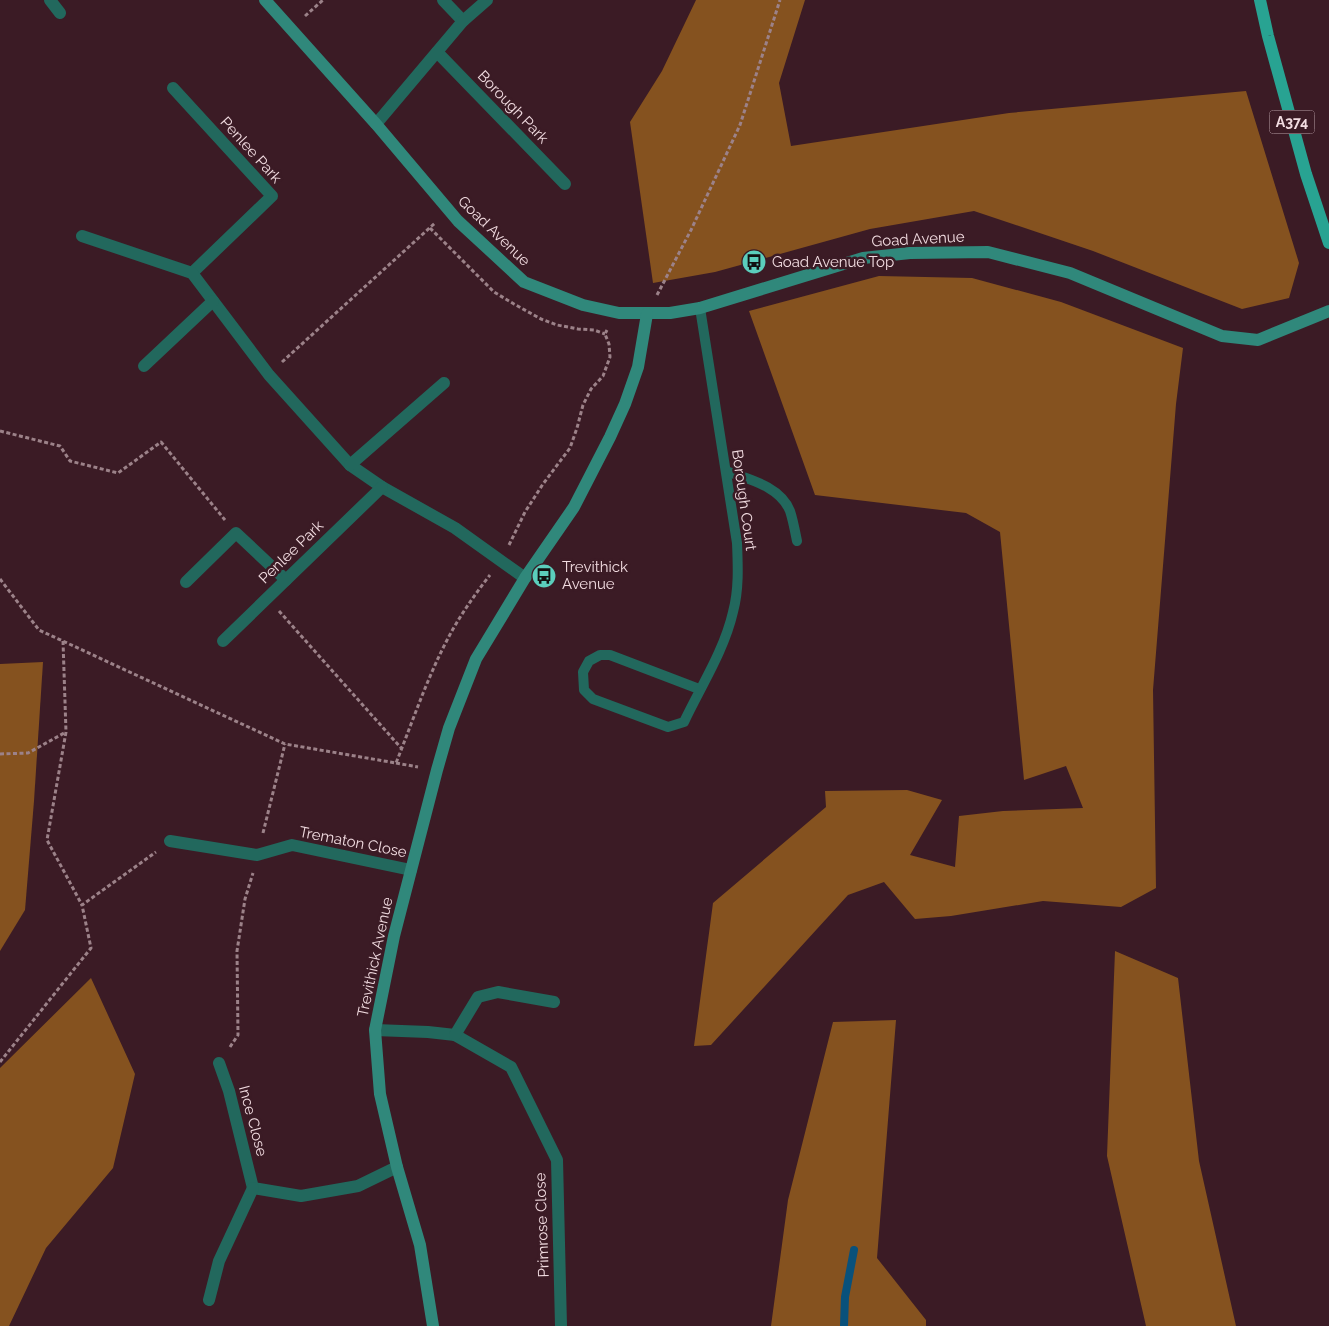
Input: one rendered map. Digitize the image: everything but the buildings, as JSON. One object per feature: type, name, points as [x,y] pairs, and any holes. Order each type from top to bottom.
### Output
[{"type":"main road","name":"A374","points":[[1260,0],[1306,174],[1329,243]]},
{"type":"street","points":[[50,0],[60,13]]},
{"type":"street","name":"Goad Avenue","points":[[265,0],[376,124],[458,222],[524,282],[583,305],[619,313],[670,313],[700,308],[863,258],[910,253],[988,252],[1070,272],[1222,336],[1258,340],[1329,311]]},
{"type":"street","points":[[443,0],[463,21]]},
{"type":"street","points":[[376,124],[463,21],[488,0]]},
{"type":"street","name":"Borough Park","points":[[437,52],[565,184]]},
{"type":"street","name":"Penlee Park","points":[[174,88],[272,196],[192,273]]},
{"type":"street","points":[[82,236],[192,273],[269,375],[350,465],[454,528],[525,578]]},
{"type":"street","points":[[144,366],[213,301]]},
{"type":"street","name":"Trevithick Avenue","points":[[433,1326],[420,1245],[397,1167],[380,1094],[376,1030],[394,936],[449,728],[476,658],[525,578],[574,507],[622,412],[638,367],[647,314]]},
{"type":"street","points":[[350,465],[444,383]]},
{"type":"street","name":"Penlee Park","points":[[223,640],[382,486]]},
{"type":"street","points":[[186,582],[236,533],[286,580]]},
{"type":"street","name":"Trematon Close","points":[[170,841],[257,855],[292,845],[411,870]]},
{"type":"street","points":[[455,1035],[478,997],[498,992],[554,1002]]},
{"type":"street","name":"Primrose Close","points":[[376,1030],[455,1035],[511,1067],[557,1160],[561,1326]]},
{"type":"street","name":"Ince Close","points":[[219,1062],[229,1091],[253,1188]]},
{"type":"street","points":[[209,1300],[219,1262],[253,1188],[301,1196],[358,1186],[397,1167]]},
{"type":"lane","name":"Borough Court","points":[[699,689],[610,655],[600,655],[589,661],[583,672],[584,690],[593,699],[668,727],[684,722],[726,636],[737,593],[737,543],[700,308]]},
{"type":"lane","points":[[726,471],[761,484],[777,493],[790,511],[797,541]]},
{"type":"path","points":[[291,29],[323,0]]},
{"type":"path","points":[[647,314],[691,230],[740,125],[780,0]]},
{"type":"path","points":[[269,375],[449,211]]},
{"type":"path","points":[[0,579],[39,630],[286,744],[396,763],[432,671],[453,629],[472,598],[501,561],[525,512],[570,448],[583,405],[591,389],[603,376],[610,357],[609,344],[604,334],[619,313]]},
{"type":"path","points":[[0,431],[60,446],[70,461],[118,473],[161,442],[236,533]]},
{"type":"path","points":[[267,598],[402,749]]},
{"type":"path","points":[[0,1062],[91,948],[82,905],[47,840],[66,732],[63,641]]},
{"type":"path","points":[[0,754],[28,753],[66,732]]},
{"type":"path","points":[[219,1062],[238,1035],[236,951],[245,899],[286,744]]},
{"type":"path","points":[[82,905],[170,841]]},
{"type":"shaded area","points":[[696,0],[805,0],[779,83],[791,146],[1009,113],[1246,91],[1299,263],[1289,298],[1242,309],[1093,251],[974,211],[870,229],[715,272],[653,283],[630,122],[662,71]]},
{"type":"shaded area","points":[[879,276],[972,278],[1061,302],[1183,348],[1176,404],[1153,690],[1156,888],[1121,907],[1043,901],[951,916],[915,919],[884,882],[848,895],[711,1045],[694,1046],[713,903],[826,807],[825,791],[907,790],[942,800],[910,855],[955,867],[959,816],[1003,811],[1083,808],[1066,766],[1024,780],[1000,532],[966,513],[815,495],[749,311]]},
{"type":"shaded area","points":[[43,662],[25,910],[0,951],[0,664]]},
{"type":"shaded area","points":[[1115,951],[1178,978],[1199,1161],[1236,1326],[1146,1326],[1107,1156]]},
{"type":"shaded area","points":[[91,978],[135,1074],[113,1168],[46,1248],[9,1326],[0,1326],[0,1068]]},
{"type":"shaded area","points":[[896,1020],[877,1258],[926,1320],[926,1326],[771,1326],[788,1200],[833,1022]]},
{"type":"waterway","points":[[844,1326],[845,1297],[854,1250]]},
{"type":"place","name":"Goad Avenue Top","points":[[754,262]]},
{"type":"place","name":"Trevithick Avenue","points":[[544,576]]}]
